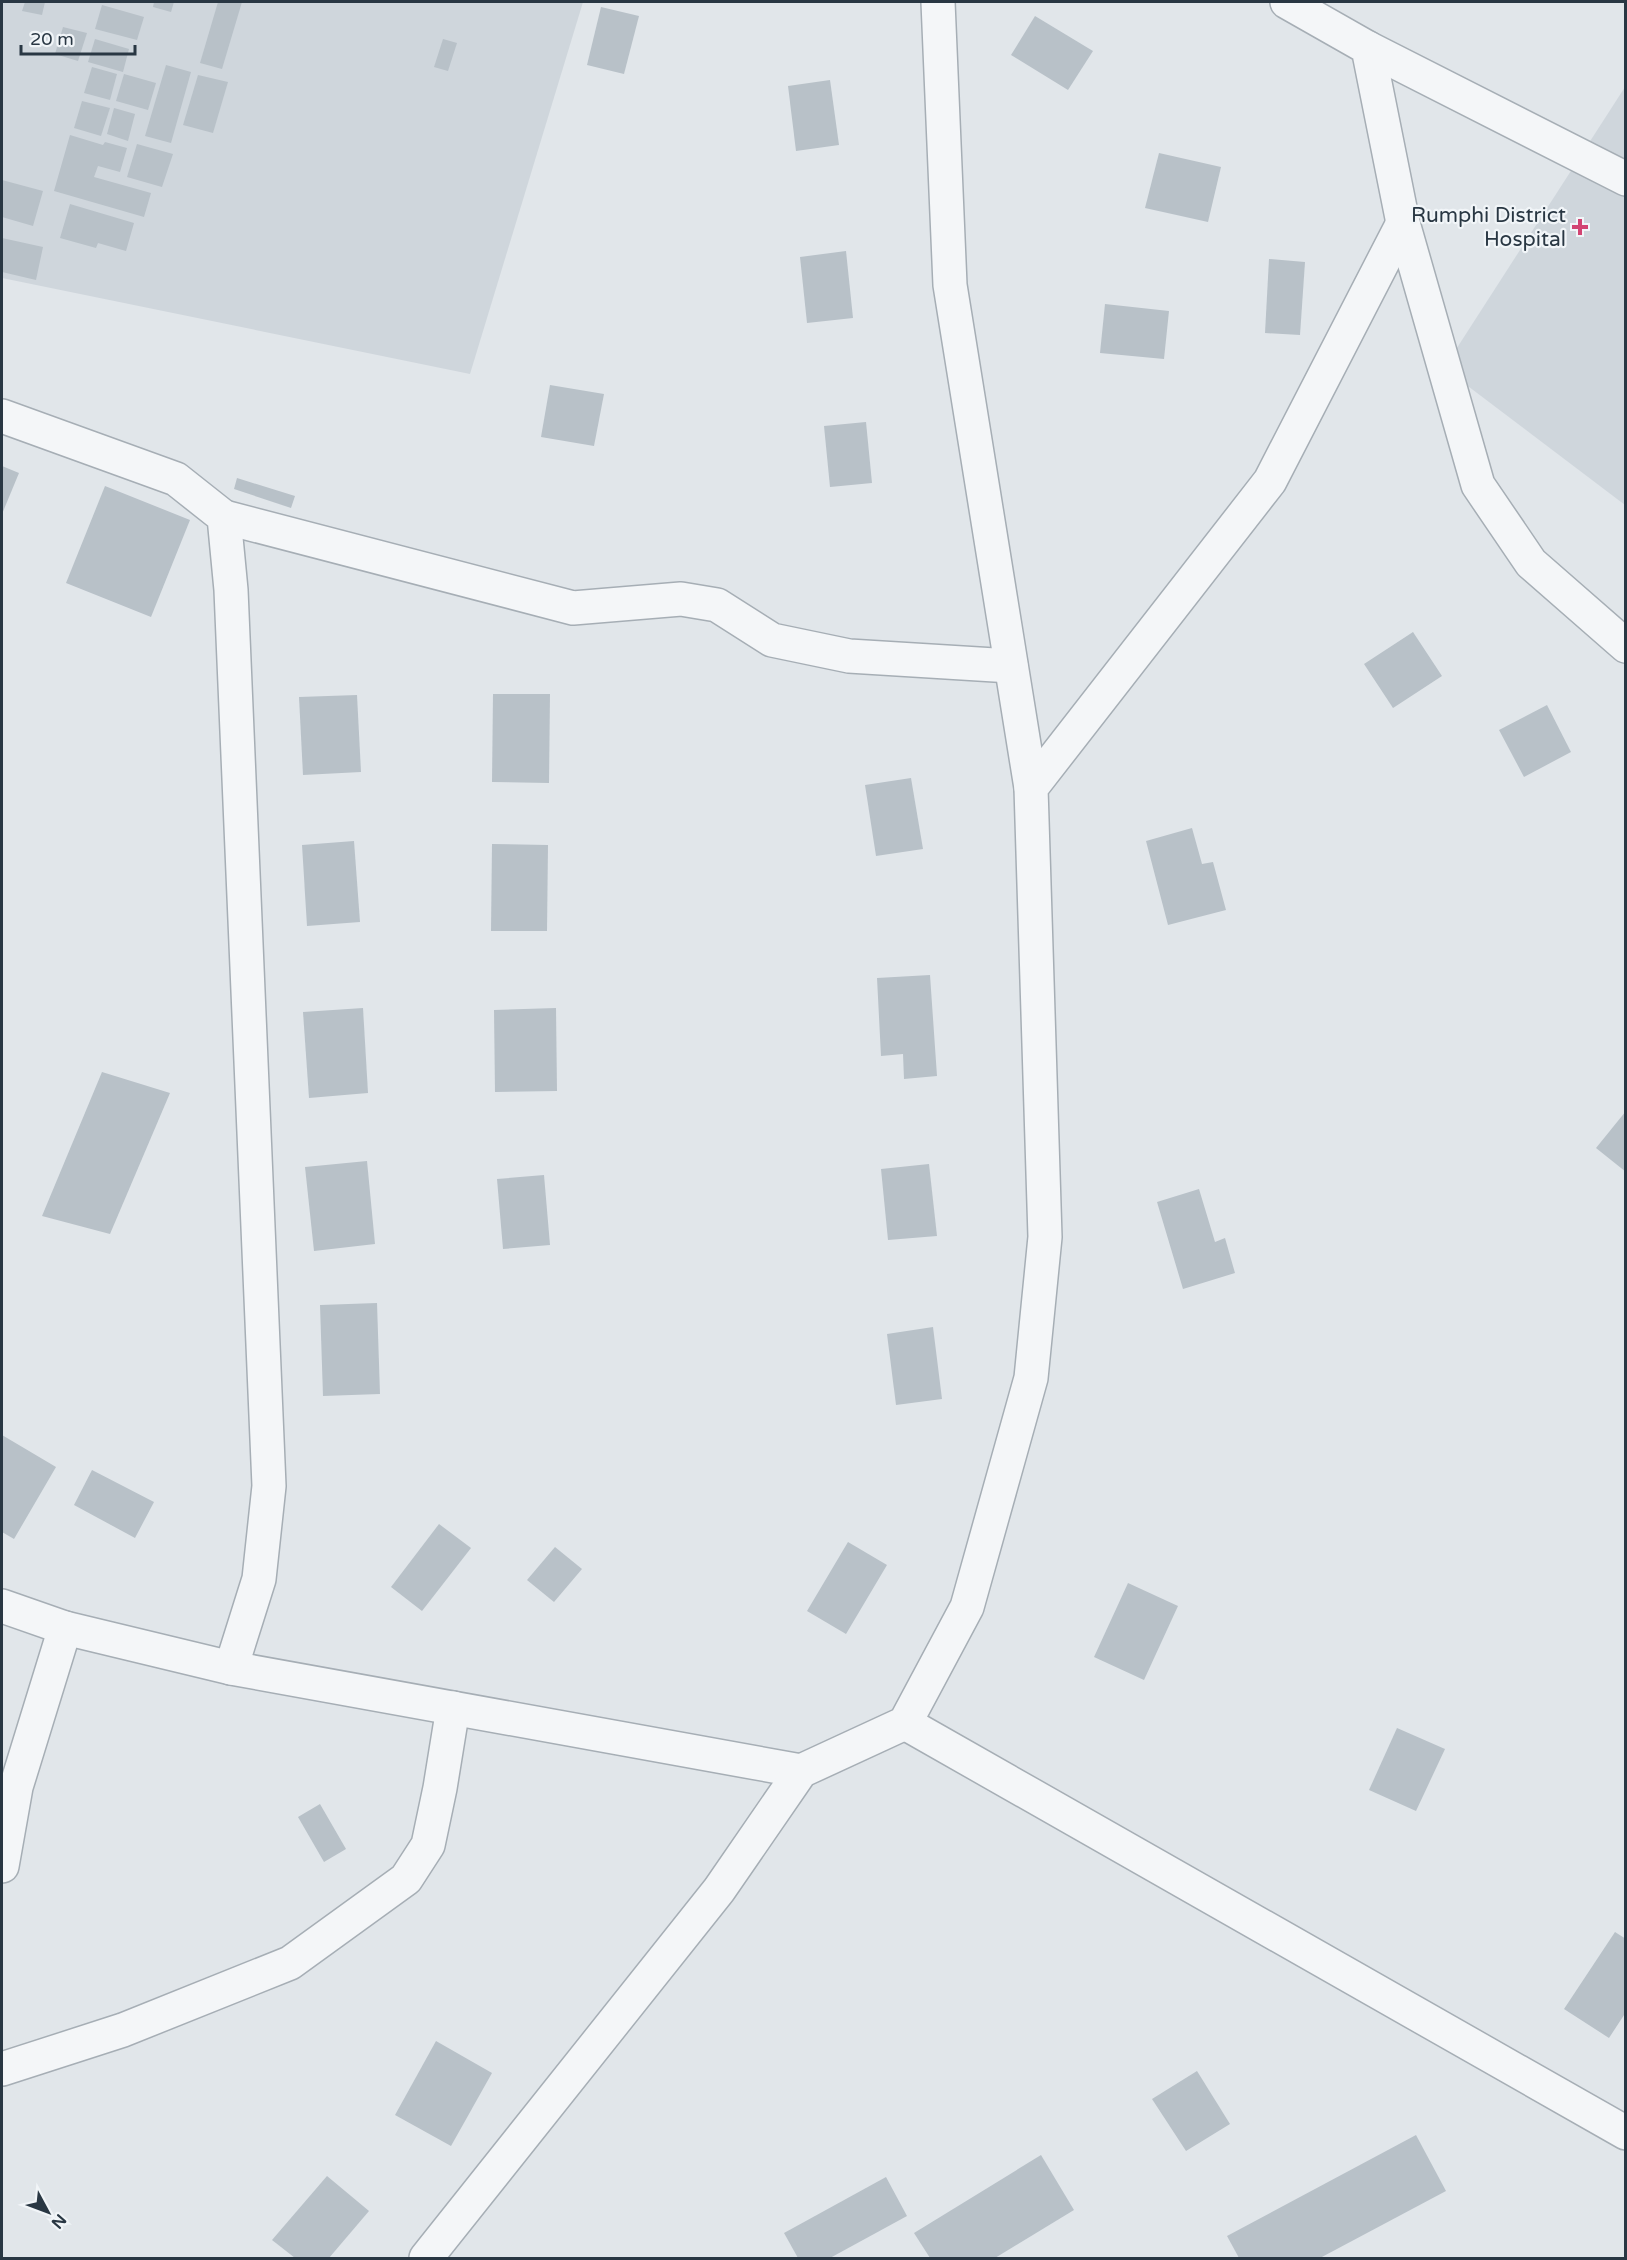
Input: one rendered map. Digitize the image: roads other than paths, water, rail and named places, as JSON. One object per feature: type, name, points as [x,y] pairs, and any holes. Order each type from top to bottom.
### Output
[{"type":"street","points":[[426,2259],[719,1890],[801,1771],[905,1723],[967,1607],[1031,1378],[1045,1238],[1031,788],[950,285],[938,2]]},
{"type":"street","points":[[1287,2],[1368,48],[1626,179]]},
{"type":"street","points":[[1368,48],[1403,223],[1478,485],[1530,563],[1626,646]]},
{"type":"street","points":[[1031,788],[1270,481],[1403,223]]},
{"type":"street","points":[[2,416],[176,479],[224,517],[573,608],[681,599],[717,604],[772,640],[849,656],[1011,666]]},
{"type":"street","points":[[224,517],[232,602],[269,1486],[259,1579],[231,1668]]},
{"type":"street","points":[[2,1606],[65,1628],[231,1668],[801,1771]]},
{"type":"street","points":[[2,1866],[16,1787],[65,1628]]},
{"type":"street","points":[[2,2069],[123,2030],[290,1963],[406,1880],[428,1845],[453,1708]]},
{"type":"street","points":[[905,1723],[1626,2133]]},
{"type":"place","name":"Rumphi District Hospital","points":[[1580,227]]}]
